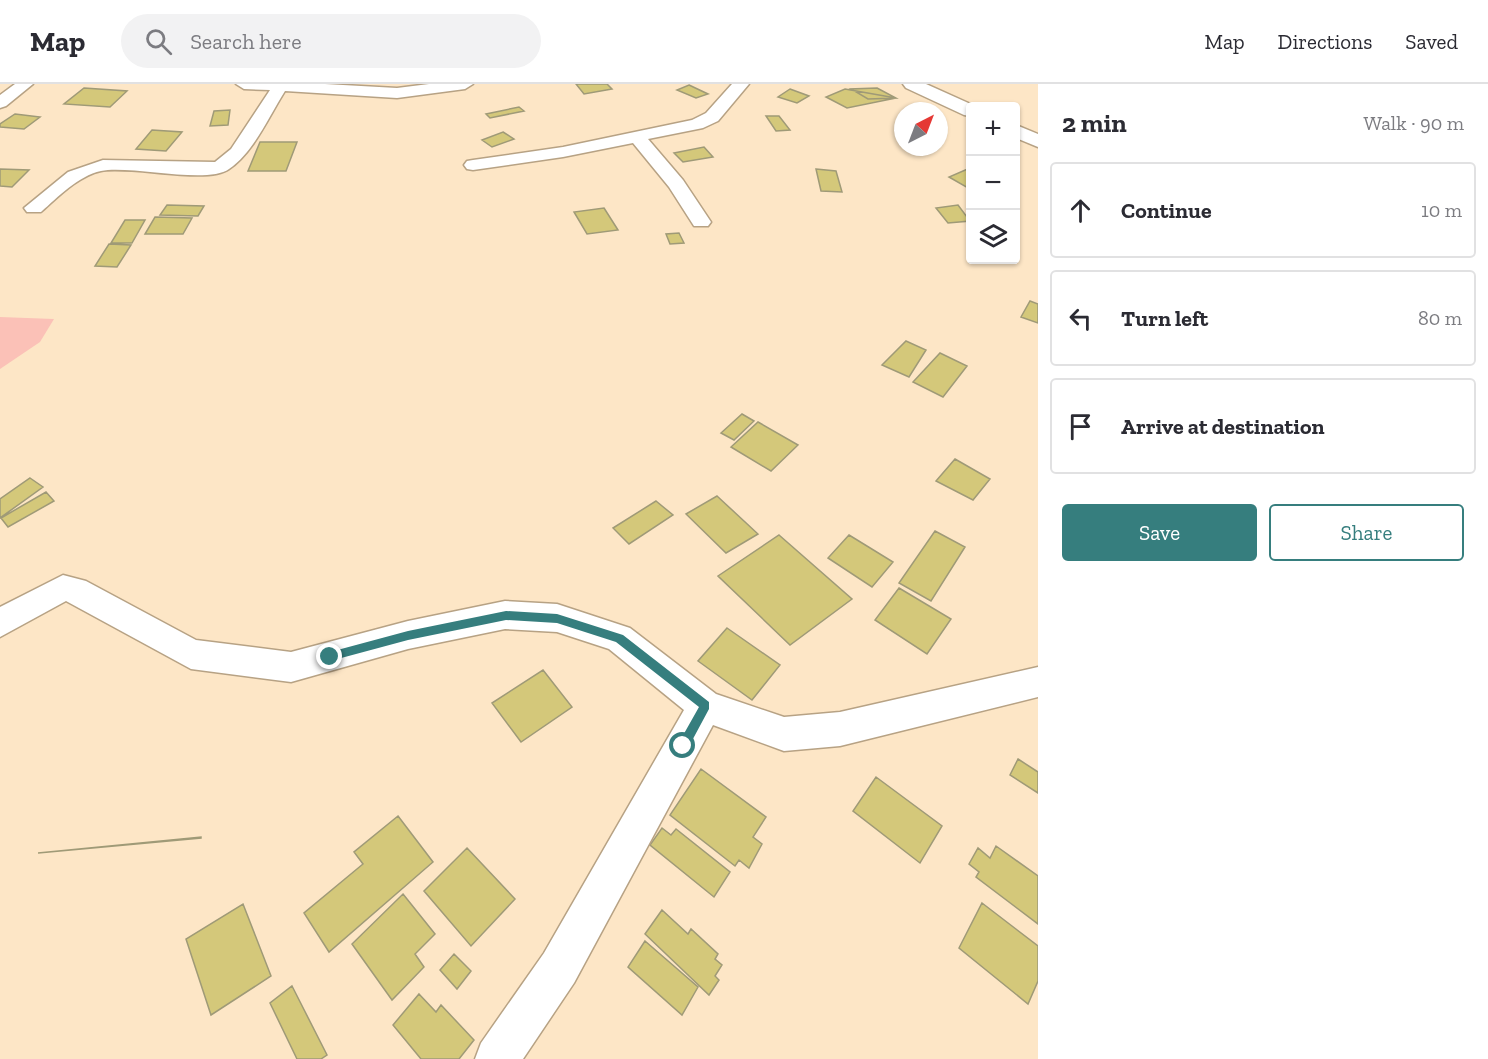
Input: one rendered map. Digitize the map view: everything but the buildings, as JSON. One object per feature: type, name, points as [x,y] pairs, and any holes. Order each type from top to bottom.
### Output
[{"type":"street","points":[[0,102],[26,84]]},
{"type":"street","points":[[244,84],[397,93],[465,84]]},
{"type":"street","points":[[473,165],[563,152],[697,124],[712,117],[741,84]]},
{"type":"street","points":[[912,84],[966,109]]},
{"type":"street","points":[[34,208],[77,173],[90,167],[103,165],[209,169],[221,167],[237,153],[281,86]]},
{"type":"street","points":[[1020,133],[1038,141]]},
{"type":"street","points":[[638,138],[676,184],[701,222]]},
{"type":"street","points":[[0,623],[63,588],[75,590],[191,654],[291,668],[408,635],[506,615],[557,618],[620,638],[705,706],[784,734],[840,729],[1038,682]]},
{"type":"street","points":[[497,1059],[559,968],[705,706]]},
{"type":"shaded area","points":[[0,317],[54,319],[40,342],[0,369]]},
{"type":"route","points":[[330,657],[408,635],[506,615],[557,618],[620,638],[705,706],[683,746]]}]
